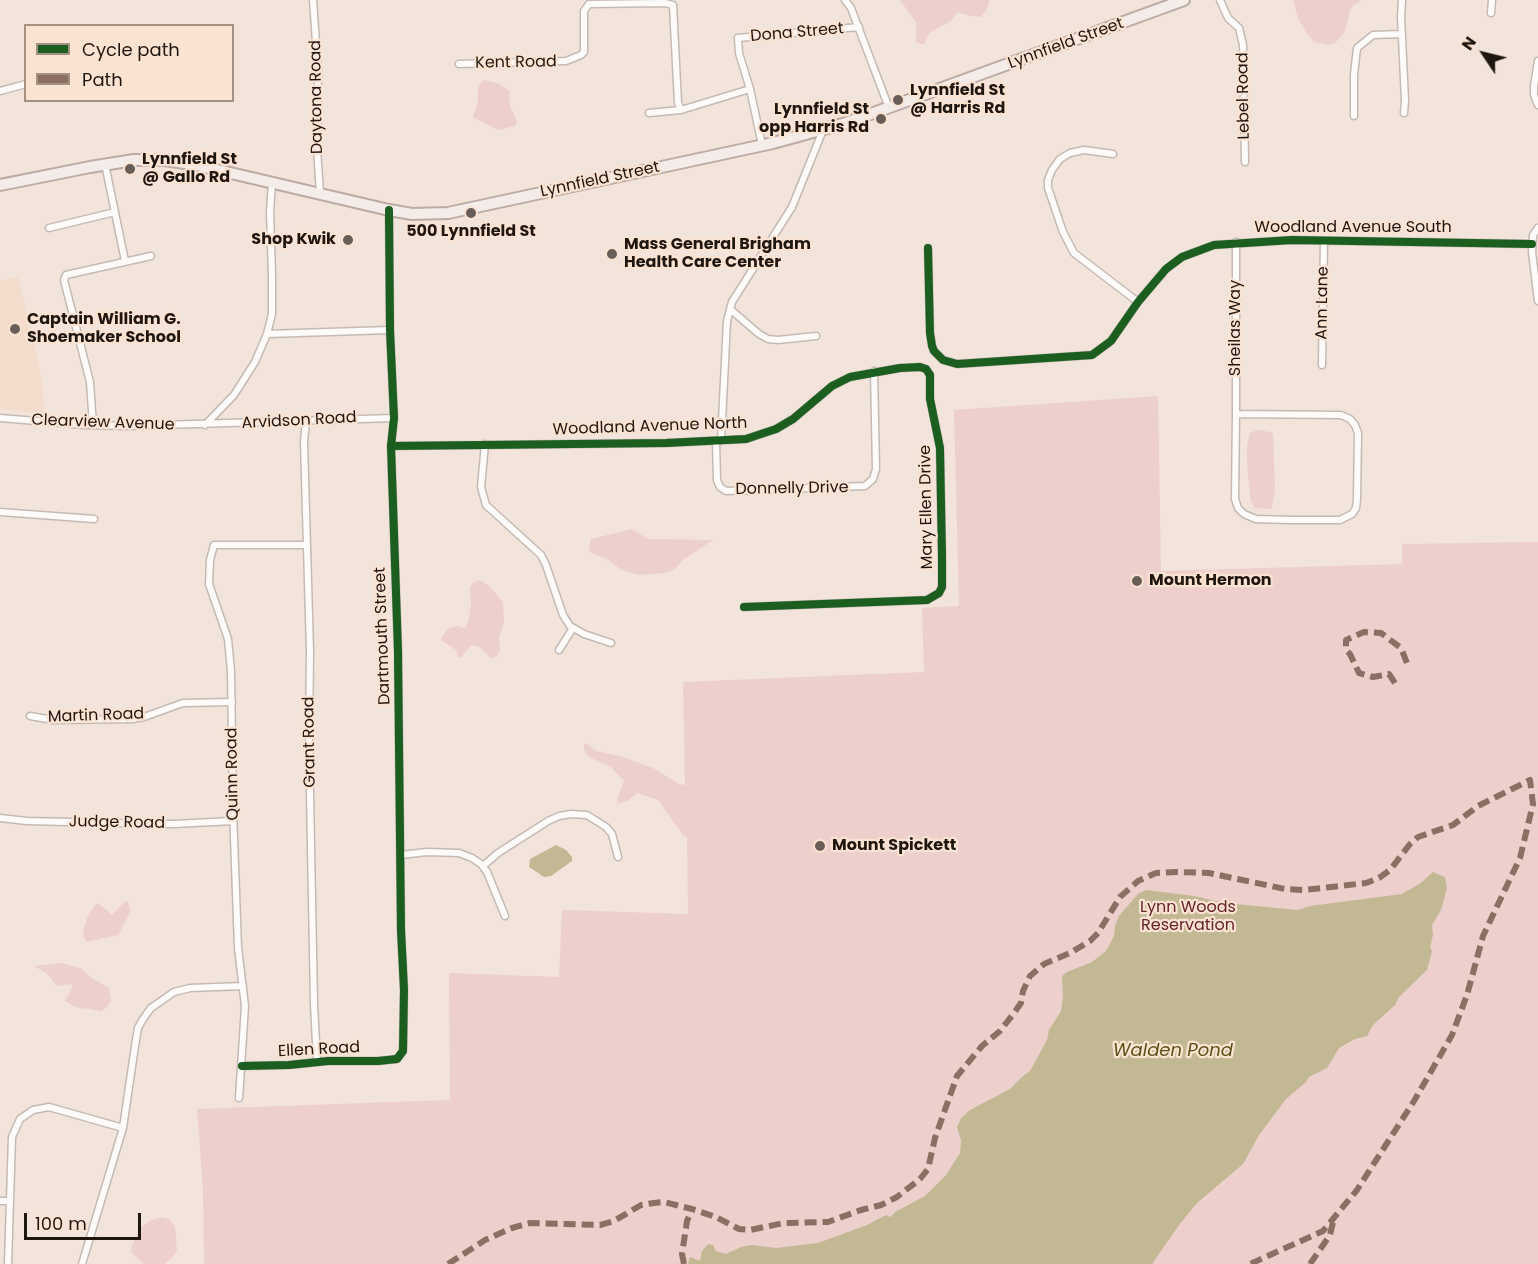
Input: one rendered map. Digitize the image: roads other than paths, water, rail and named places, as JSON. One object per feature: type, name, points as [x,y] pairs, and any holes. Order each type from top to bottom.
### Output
[{"type":"main road","name":"Lynnfield Street","points":[[0,185],[105,164],[134,160],[164,160],[192,164],[389,210],[412,214],[448,213],[762,145],[823,129],[889,108],[1184,0]]},
{"type":"street","name":"Daytona Road","points":[[313,0],[318,70],[317,149],[320,193]]},
{"type":"street","points":[[845,0],[859,27],[889,108]]},
{"type":"street","name":"Lebel Road","points":[[1220,0],[1228,18],[1239,28],[1243,45],[1245,162]]},
{"type":"street","points":[[1402,0],[1404,113]]},
{"type":"street","points":[[1491,13],[1492,0]]},
{"type":"street","name":"Kent Road","points":[[459,64],[566,62],[581,56],[584,52],[584,11],[589,4],[665,3],[673,5],[678,103],[681,110]]},
{"type":"street","name":"Dona Street","points":[[762,145],[750,89],[739,53],[738,38],[859,27]]},
{"type":"street","points":[[1354,116],[1354,75],[1357,48],[1373,36],[1402,34]]},
{"type":"street","points":[[1538,61],[1534,95],[1538,105]]},
{"type":"street","points":[[0,91],[24,85]]},
{"type":"street","points":[[648,113],[681,110],[750,89]]},
{"type":"street","points":[[719,441],[730,309],[736,294],[792,207],[823,129]]},
{"type":"street","points":[[1113,154],[1084,150],[1070,153],[1060,159],[1052,170],[1048,188],[1071,249],[1080,259],[1138,302]]},
{"type":"street","points":[[105,164],[125,261]]},
{"type":"street","points":[[205,425],[234,395],[255,362],[267,334],[272,314],[270,212],[272,182]]},
{"type":"street","name":"Dartmouth Street","points":[[389,210],[390,330],[394,418],[391,446],[402,855],[404,1032],[403,1052],[397,1059]]},
{"type":"street","points":[[49,228],[115,212]]},
{"type":"street","points":[[1538,228],[1533,235],[1532,243],[1538,300]]},
{"type":"street","name":"Woodland Avenue South","points":[[928,248],[932,346],[937,354],[947,362],[957,364],[1092,355],[1111,342],[1138,302],[1161,274],[1182,257],[1207,246],[1236,242],[1324,241],[1532,243]]},
{"type":"street","name":"Ann Lane","points":[[1322,365],[1324,241]]},
{"type":"street","name":"Sheilas Way","points":[[1236,242],[1235,499],[1238,508],[1244,514],[1256,519],[1340,520],[1352,513],[1357,505],[1358,455],[1358,433],[1353,421],[1341,416],[1236,414]]},
{"type":"street","points":[[93,425],[90,382],[64,280],[66,275],[151,256]]},
{"type":"street","points":[[730,309],[768,339],[816,336]]},
{"type":"street","points":[[267,334],[390,330]]},
{"type":"street","name":"Woodland Avenue North","points":[[391,446],[719,441],[756,437],[793,419],[832,386],[850,377],[874,371],[921,367],[926,369]]},
{"type":"street","name":"Mary Ellen Drive","points":[[744,607],[927,600],[939,594],[942,587],[940,448],[939,433],[932,409],[930,375],[926,369]]},
{"type":"street","name":"Donnelly Drive","points":[[719,441],[717,480],[720,487],[726,491],[864,486],[870,482],[875,473],[874,371]]},
{"type":"street","name":"Clearview Avenue","points":[[0,418],[93,425],[205,425]]},
{"type":"street","name":"Arvidson Road","points":[[205,425],[394,418]]},
{"type":"street","name":"Grant Road","points":[[306,422],[304,442],[310,651],[309,741],[317,1062]]},
{"type":"street","points":[[485,444],[481,487],[486,504],[541,555],[563,615],[573,628],[611,643]]},
{"type":"street","points":[[0,512],[94,519]]},
{"type":"street","name":"Quinn Road","points":[[238,1098],[245,1006],[238,948],[233,821],[232,702],[228,639],[209,584],[210,560],[214,545],[307,545]]},
{"type":"street","points":[[559,650],[573,628]]},
{"type":"street","name":"Martin Road","points":[[30,716],[53,720],[133,718],[149,716],[183,703],[232,702]]},
{"type":"street","points":[[483,866],[498,853],[548,821],[578,813],[592,817],[609,830],[618,856]]},
{"type":"street","name":"Judge Road","points":[[0,818],[131,824],[233,821]]},
{"type":"street","points":[[402,855],[427,852],[459,853],[472,858],[483,866],[506,916]]},
{"type":"street","points":[[82,1264],[123,1128],[138,1028],[151,1008],[174,992],[190,988],[243,986]]},
{"type":"street","name":"Ellen Road","points":[[242,1066],[397,1059]]},
{"type":"street","points":[[8,1264],[12,1137],[16,1125],[26,1114],[39,1108],[52,1107],[123,1128]]},
{"type":"street","points":[[0,1201],[10,1201]]},
{"type":"water","points":[[556,845],[566,850],[572,857],[572,861],[551,876],[544,877],[529,867],[530,859]]},
{"type":"water","name":"Walden Pond","points":[[1433,872],[1445,877],[1447,888],[1441,910],[1432,925],[1433,935],[1430,947],[1432,951],[1427,970],[1373,1025],[1367,1036],[1355,1039],[1339,1048],[1327,1068],[1309,1077],[1286,1099],[1259,1135],[1243,1164],[1197,1203],[1152,1264],[688,1264],[690,1257],[700,1261],[702,1251],[708,1244],[713,1245],[716,1251],[726,1254],[752,1245],[776,1248],[818,1243],[867,1225],[886,1215],[891,1217],[895,1212],[925,1196],[946,1175],[960,1153],[961,1140],[957,1127],[961,1118],[970,1110],[1010,1089],[1030,1071],[1047,1040],[1049,1030],[1061,1011],[1062,976],[1092,962],[1106,951],[1114,936],[1119,916],[1138,894],[1146,890],[1194,896],[1225,903],[1298,910],[1310,906],[1402,894],[1421,883]]},
{"type":"place","name":"Lynnfield St @ Harris Rd","points":[[898,100]]},
{"type":"place","name":"Lynnfield St opp Harris Rd","points":[[881,119]]},
{"type":"place","name":"Lynnfield St @ Gallo Rd","points":[[130,169]]},
{"type":"place","name":"500 Lynnfield St","points":[[471,213]]},
{"type":"place","name":"Shop Kwik","points":[[348,240]]},
{"type":"place","name":"Mass General Brigham Health Care Center","points":[[612,254]]},
{"type":"place","name":"Captain William G. Shoemaker School","points":[[15,329]]},
{"type":"place","name":"Mount Hermon","points":[[1137,581]]},
{"type":"place","name":"Mount Spickett","points":[[820,846]]},
{"type":"park label","name":"Lynn Woods Reservation","points":[[1188,917]]}]
